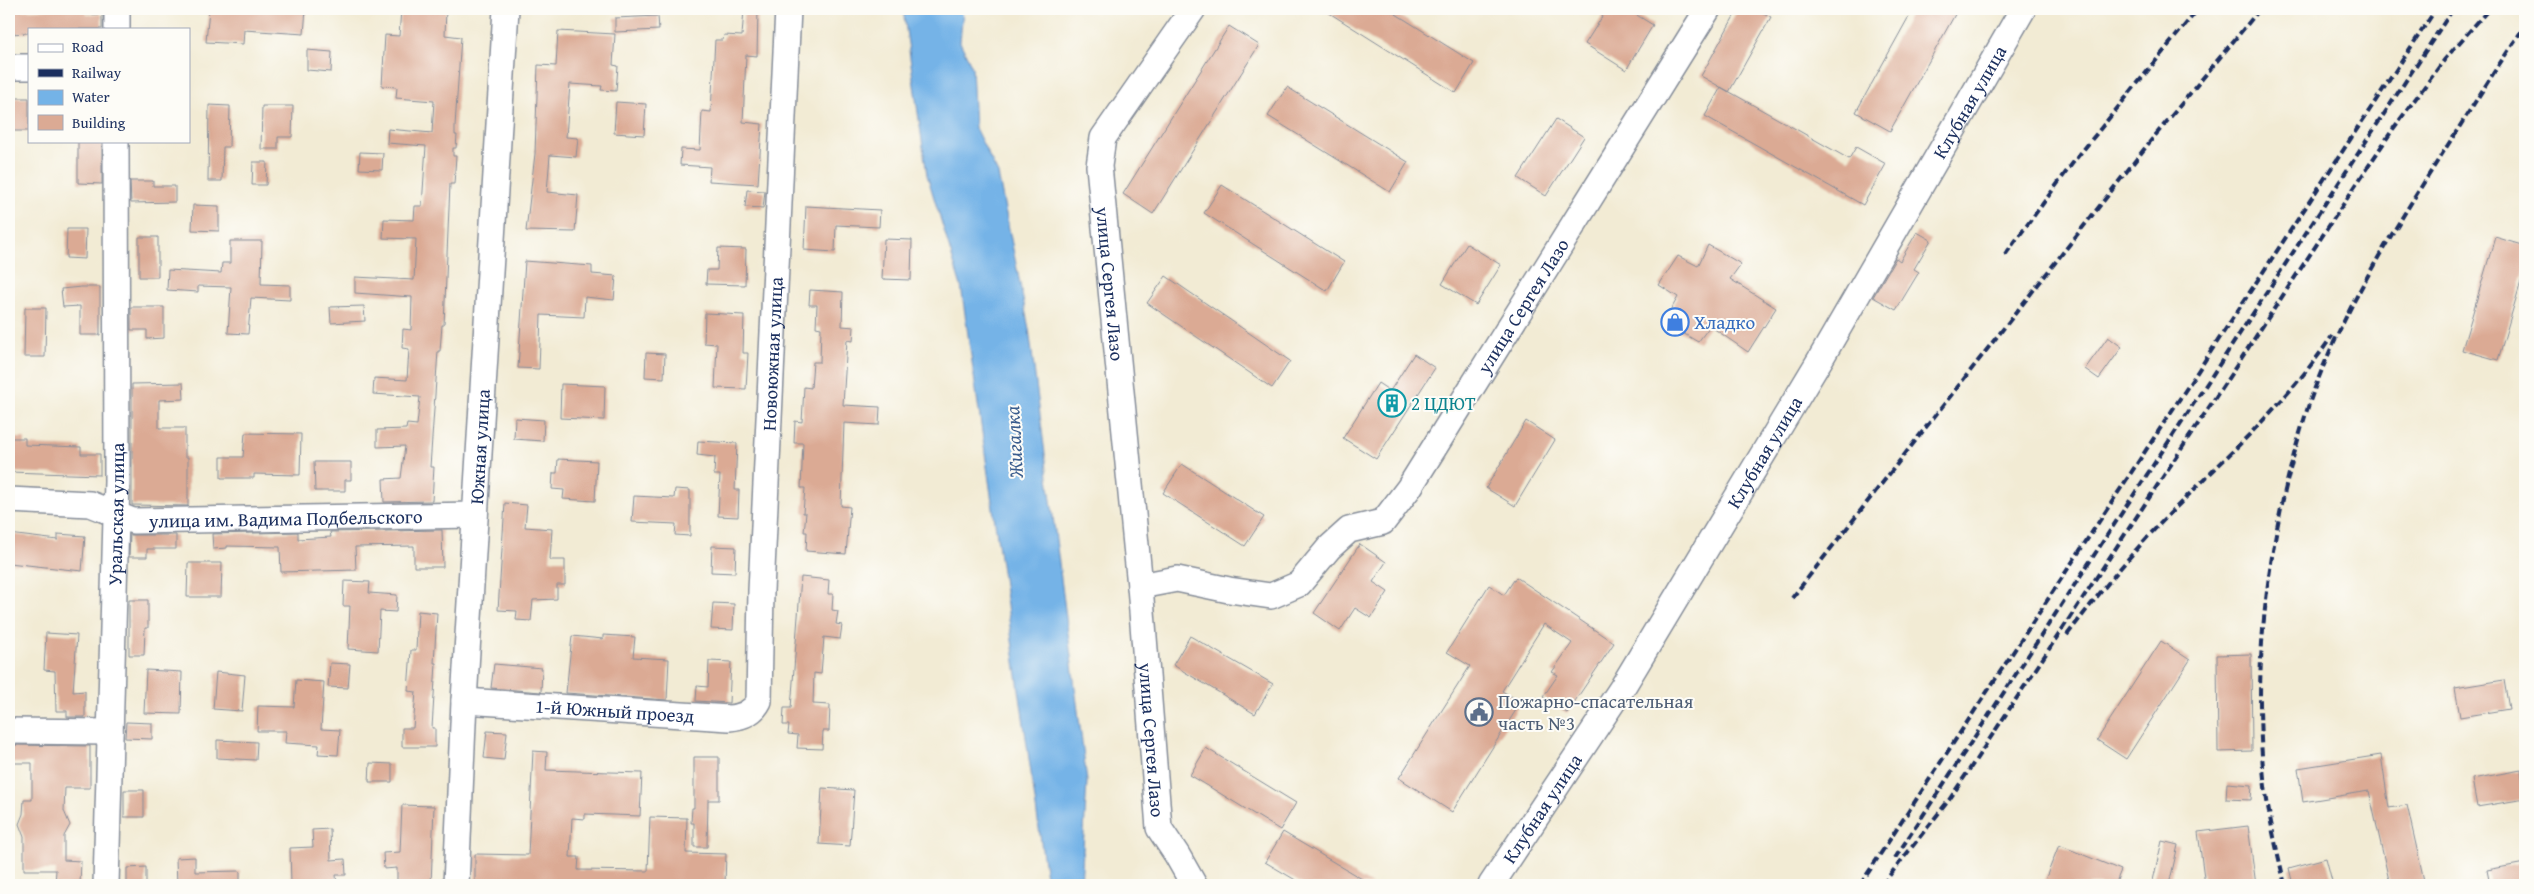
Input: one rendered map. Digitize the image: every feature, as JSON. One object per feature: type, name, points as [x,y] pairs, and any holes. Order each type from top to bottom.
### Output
[{"type":"street","points":[[117,9],[117,28]]},
{"type":"street","name":"Южная улица","points":[[456,885],[464,701],[506,9]]},
{"type":"street","name":"Новоюжная улица","points":[[759,701],[760,590],[788,9]]},
{"type":"street","name":"улица Сергея Лазо","points":[[1193,9],[1103,138],[1099,166],[1140,586],[1158,828],[1177,855],[1194,885]]},
{"type":"street","name":"улица Сергея Лазо","points":[[1140,586],[1177,579],[1229,590],[1271,596],[1299,584],[1329,548],[1348,530],[1383,522],[1409,488],[1708,9]]},
{"type":"street","name":"Клубная улица","points":[[1491,885],[1622,688],[1821,358],[2023,9]]},
{"type":"street","points":[[9,67],[28,68]]},
{"type":"street","name":"Уральская улица","points":[[106,885],[116,516],[116,142]]},
{"type":"street","name":"улица им. Вадима Подбельского","points":[[9,500],[90,504],[116,516],[133,521],[257,517],[475,515]]},
{"type":"street","name":"1-й Южный проезд","points":[[464,701],[729,718],[747,714],[753,710],[759,701]]},
{"type":"street","points":[[9,731],[110,732]]},
{"type":"water","name":"Жигалка","points":[[903,9],[963,9],[960,42],[972,67],[975,128],[998,174],[1029,329],[1087,781],[1081,885],[1045,885],[1046,877],[961,286],[927,175]]},
{"type":"building","points":[[86,9],[87,15],[102,14],[102,28],[28,28],[28,33],[9,34],[9,11]]},
{"type":"building","points":[[209,9],[306,9],[304,34],[244,30],[243,44],[206,42]]},
{"type":"building","points":[[401,9],[446,9],[445,35],[461,37],[455,126],[455,135],[457,135],[456,148],[453,148],[453,156],[456,156],[454,184],[450,184],[444,325],[442,325],[440,351],[438,351],[430,467],[434,467],[432,501],[384,502],[383,479],[401,478],[405,446],[377,447],[377,430],[406,429],[407,424],[417,425],[420,397],[373,394],[374,378],[407,380],[409,349],[402,348],[403,329],[411,330],[412,297],[355,293],[355,277],[414,280],[416,239],[383,238],[384,219],[414,220],[415,206],[422,206],[426,146],[387,143],[388,129],[432,133],[434,101],[396,98],[397,87],[382,86],[385,35],[399,36]]},
{"type":"building","points":[[744,9],[758,9],[757,56],[746,55],[743,122],[762,124],[758,184],[709,181],[710,167],[680,165],[681,149],[700,150],[702,111],[711,112],[715,40],[723,40],[724,35],[742,36]]},
{"type":"building","points":[[1323,9],[1388,9],[1474,63],[1456,93]]},
{"type":"building","points":[[1607,9],[1627,9],[1653,25],[1626,70],[1585,44]]},
{"type":"building","points":[[1738,9],[1756,9],[1771,17],[1729,92],[1701,76]]},
{"type":"building","points":[[1913,9],[1958,9],[1890,131],[1856,112]]},
{"type":"building","points":[[658,16],[659,30],[615,32],[615,18]]},
{"type":"building","points":[[1229,26],[1259,45],[1153,214],[1123,194]]},
{"type":"building","points":[[558,31],[615,34],[613,65],[618,66],[616,91],[601,90],[602,86],[570,84],[566,137],[578,138],[576,157],[550,155],[547,192],[578,195],[575,232],[526,231],[535,154],[538,65],[556,66]]},
{"type":"building","points":[[307,50],[332,52],[331,72],[307,70]]},
{"type":"building","points":[[1287,87],[1408,162],[1390,192],[1268,116]]},
{"type":"building","points":[[1721,87],[1849,159],[1856,147],[1886,164],[1863,205],[1705,116]]},
{"type":"building","points":[[12,98],[28,98],[28,131],[12,131]]},
{"type":"building","points":[[616,102],[646,104],[644,135],[614,133]]},
{"type":"building","points":[[209,105],[230,106],[229,147],[223,147],[222,181],[208,181]]},
{"type":"building","points":[[262,106],[293,106],[292,137],[278,137],[278,149],[261,149]]},
{"type":"building","points":[[1556,119],[1584,137],[1546,196],[1518,178]]},
{"type":"building","points":[[78,142],[102,142],[102,184],[78,183]]},
{"type":"building","points":[[360,152],[383,153],[382,170],[359,169]]},
{"type":"building","points":[[253,162],[267,162],[266,185],[252,185]]},
{"type":"building","points":[[130,181],[153,181],[153,186],[175,186],[175,202],[131,203]]},
{"type":"building","points":[[1222,185],[1344,262],[1327,291],[1204,213]]},
{"type":"building","points":[[747,190],[765,191],[763,208],[745,207]]},
{"type":"building","points":[[193,205],[219,206],[219,231],[192,230]]},
{"type":"building","points":[[806,206],[880,210],[879,227],[836,225],[835,252],[804,250]]},
{"type":"building","points":[[67,229],[86,229],[85,259],[66,258]]},
{"type":"building","points":[[1917,232],[1931,240],[1914,269],[1919,272],[1896,310],[1873,297],[1896,258],[1900,261]]},
{"type":"building","points":[[139,237],[158,237],[158,277],[139,277]]},
{"type":"building","points":[[2495,237],[2525,246],[2525,268],[2498,360],[2462,350]]},
{"type":"building","points":[[884,239],[912,240],[911,280],[882,279]]},
{"type":"building","points":[[230,241],[262,241],[261,284],[290,285],[290,300],[251,298],[248,334],[228,333],[231,287],[198,286],[198,292],[167,290],[168,270],[221,273],[222,263],[230,263]]},
{"type":"building","points":[[1467,244],[1501,265],[1476,305],[1442,284]]},
{"type":"building","points":[[1708,245],[1741,264],[1730,279],[1776,308],[1748,352],[1710,326],[1698,342],[1664,322],[1678,297],[1659,285],[1678,256],[1698,266]]},
{"type":"building","points":[[718,248],[746,249],[745,285],[706,284],[707,270],[717,270]]},
{"type":"building","points":[[525,261],[592,266],[592,274],[616,276],[614,300],[585,297],[584,317],[541,315],[539,369],[518,368]]},
{"type":"building","points":[[1166,276],[1290,361],[1272,388],[1147,303]]},
{"type":"building","points":[[100,287],[100,335],[80,335],[80,306],[63,307],[61,289]]},
{"type":"building","points":[[810,290],[843,292],[842,326],[854,327],[853,341],[847,340],[843,405],[880,407],[879,425],[844,423],[841,506],[850,507],[846,554],[806,551],[807,532],[804,532],[806,513],[803,513],[805,488],[801,488],[803,443],[794,443],[795,421],[802,422],[804,387],[811,388],[813,362],[820,362],[821,328],[816,327],[817,305],[809,305]]},
{"type":"building","points":[[364,306],[365,321],[331,323],[330,307]]},
{"type":"building","points":[[131,307],[164,307],[164,338],[147,339],[147,330],[131,330]]},
{"type":"building","points":[[25,308],[46,308],[45,357],[24,357]]},
{"type":"building","points":[[705,313],[744,315],[743,353],[748,353],[746,389],[715,388],[717,344],[704,343]]},
{"type":"building","points":[[2108,337],[2122,347],[2099,379],[2085,369]]},
{"type":"building","points":[[646,353],[665,354],[664,378],[645,377]]},
{"type":"building","name":"2 ЦДЮТ","points":[[1414,354],[1435,368],[1376,459],[1343,438],[1378,383],[1390,391]]},
{"type":"building","points":[[183,383],[184,399],[159,400],[159,428],[185,428],[185,457],[188,457],[188,506],[132,505],[132,384]]},
{"type":"building","points":[[561,384],[605,386],[604,420],[560,418]]},
{"type":"building","points":[[515,418],[544,420],[543,441],[514,439]]},
{"type":"building","points":[[1526,421],[1555,440],[1515,506],[1486,488]]},
{"type":"building","points":[[245,433],[301,434],[300,475],[254,474],[254,478],[221,478],[221,457],[243,457]]},
{"type":"building","points":[[9,438],[25,438],[25,445],[81,447],[81,454],[100,454],[100,475],[9,472]]},
{"type":"building","points":[[698,441],[737,443],[735,490],[739,490],[738,517],[718,516],[720,475],[714,475],[715,457],[697,455]]},
{"type":"building","points":[[558,459],[597,461],[595,501],[563,499],[564,490],[552,489],[553,473],[557,473]]},
{"type":"building","points":[[314,462],[351,462],[351,480],[345,480],[345,491],[315,491]]},
{"type":"building","points":[[1182,464],[1264,517],[1245,546],[1163,493]]},
{"type":"building","points":[[675,489],[690,490],[690,536],[675,535],[676,524],[632,522],[634,496],[674,498]]},
{"type":"building","points":[[505,503],[527,505],[525,527],[552,529],[550,560],[565,560],[565,585],[557,585],[557,599],[533,600],[531,621],[516,620],[517,611],[498,610]]},
{"type":"building","points":[[442,530],[443,567],[414,567],[414,546],[355,547],[356,570],[281,572],[280,547],[227,546],[227,548],[213,549],[212,534],[298,532],[298,539],[331,537],[330,532]]},
{"type":"building","points":[[9,534],[58,540],[58,534],[85,536],[82,571],[9,563]]},
{"type":"building","points":[[130,535],[176,535],[176,549],[147,549],[147,557],[129,557]]},
{"type":"building","points":[[1360,544],[1386,562],[1373,582],[1388,592],[1371,618],[1355,608],[1340,631],[1314,613]]},
{"type":"building","points":[[712,546],[736,547],[735,573],[711,572]]},
{"type":"building","points":[[188,563],[222,563],[221,597],[187,597]]},
{"type":"building","points":[[801,577],[829,580],[828,594],[833,594],[832,610],[838,611],[836,624],[842,625],[840,639],[824,637],[821,674],[814,673],[813,704],[830,705],[829,731],[823,731],[822,749],[797,748],[798,735],[788,734],[789,725],[783,725],[784,708],[791,708]]},
{"type":"building","points":[[1516,577],[1614,643],[1567,713],[1543,697],[1558,675],[1552,672],[1572,643],[1544,624],[1502,691],[1521,702],[1452,812],[1399,778],[1470,666],[1447,652],[1489,585],[1504,595]]},
{"type":"building","points":[[344,581],[370,582],[369,593],[397,595],[396,612],[380,611],[378,651],[348,649],[350,606],[343,606]]},
{"type":"building","points":[[129,600],[148,600],[148,628],[145,628],[144,655],[129,655]]},
{"type":"building","points":[[713,603],[734,604],[733,630],[711,629]]},
{"type":"building","points":[[418,611],[437,613],[432,728],[435,728],[435,747],[402,747],[402,728],[413,728],[416,692],[408,691],[411,650],[416,650]]},
{"type":"building","points":[[46,633],[77,635],[73,692],[85,691],[85,717],[67,717],[67,711],[56,711],[55,671],[44,670]]},
{"type":"building","points":[[603,635],[635,637],[633,657],[669,659],[667,700],[566,693],[572,636],[603,639]]},
{"type":"building","points":[[1190,636],[1273,684],[1255,714],[1173,665]]},
{"type":"building","points":[[2161,641],[2190,660],[2126,759],[2097,740]]},
{"type":"building","points":[[2251,654],[2252,751],[2218,752],[2217,655]]},
{"type":"building","points":[[709,661],[731,662],[729,703],[696,701],[697,686],[708,687]]},
{"type":"building","points":[[330,663],[350,664],[348,688],[328,687]]},
{"type":"building","points":[[494,664],[542,668],[541,692],[491,688]]},
{"type":"building","points":[[146,670],[182,672],[181,714],[144,713]]},
{"type":"building","points":[[216,672],[245,675],[242,711],[213,709]]},
{"type":"building","points":[[296,680],[324,682],[321,729],[340,730],[338,755],[318,754],[319,745],[285,743],[286,731],[257,731],[258,706],[294,707]]},
{"type":"building","points":[[2504,680],[2509,709],[2460,717],[2455,688]]},
{"type":"building","points":[[126,722],[152,723],[152,739],[125,738]]},
{"type":"building","points":[[487,731],[507,732],[504,760],[484,758]]},
{"type":"building","points":[[217,740],[257,742],[256,760],[217,758]]},
{"type":"building","points":[[9,745],[90,746],[90,788],[65,788],[64,811],[70,825],[64,836],[64,860],[81,861],[80,885],[55,885],[56,870],[24,870],[24,837],[19,824],[23,814],[24,800],[32,800],[32,763],[9,763]]},
{"type":"building","points":[[1206,748],[1296,803],[1280,830],[1190,775]]},
{"type":"building","points":[[533,751],[547,752],[546,770],[642,773],[640,816],[585,814],[585,819],[572,818],[570,857],[579,857],[578,870],[648,871],[650,817],[687,818],[686,853],[726,854],[725,885],[475,885],[475,854],[528,855]]},
{"type":"building","points":[[2381,755],[2389,808],[2407,805],[2425,885],[2390,885],[2369,791],[2303,802],[2298,768]]},
{"type":"building","points":[[694,757],[719,757],[719,800],[708,800],[707,847],[694,847],[694,823],[691,823],[692,808],[694,808]]},
{"type":"building","points":[[370,763],[392,764],[392,782],[369,782]]},
{"type":"building","points":[[2521,770],[2525,799],[2477,807],[2472,779]]},
{"type":"building","points":[[2227,783],[2252,785],[2251,800],[2226,799]]},
{"type":"building","points":[[822,788],[854,790],[850,846],[819,844]]},
{"type":"building","points":[[124,790],[144,790],[144,817],[124,817]]},
{"type":"building","points":[[402,805],[434,806],[431,885],[397,885],[397,868],[384,869],[383,853],[400,852]]},
{"type":"building","points":[[2248,826],[2256,885],[2205,885],[2198,832]]},
{"type":"building","points":[[330,829],[331,860],[345,859],[346,875],[336,875],[337,885],[291,885],[290,848],[313,847],[312,830]]},
{"type":"building","points":[[1283,832],[1372,885],[1304,885],[1265,862]]},
{"type":"building","points":[[2162,841],[2178,845],[2169,885],[2152,885]]},
{"type":"building","points":[[2059,845],[2121,870],[2115,885],[2043,885]]},
{"type":"building","points":[[195,857],[195,872],[240,871],[240,885],[177,885],[176,858]]},
{"type":"building","points":[[2326,858],[2333,885],[2293,885],[2289,868]]},
{"type":"building","points":[[2525,863],[2525,885],[2490,885],[2487,870]]},
{"type":"building","points":[[146,867],[146,885],[127,885],[127,868]]},
{"type":"railway","points":[[2005,255],[2075,160],[2198,9]]},
{"type":"railway","points":[[1792,598],[2149,143],[2260,9]]},
{"type":"railway","points":[[1860,885],[2436,9]]},
{"type":"railway","points":[[1895,858],[2453,9]]},
{"type":"railway","points":[[1882,885],[1949,800],[2393,129],[2445,59],[2489,9]]},
{"type":"railway","points":[[2285,885],[2264,782],[2260,722],[2260,676],[2263,630],[2275,537],[2296,447],[2309,404],[2322,371],[2352,305],[2387,242],[2525,26]]},
{"type":"railway","points":[[2067,635],[2143,542],[2270,413],[2313,363],[2332,336]]},
{"type":"place","name":"Хладко","points":[[1675,322]]},
{"type":"place","name":"2 ЦДЮТ","points":[[1392,403]]},
{"type":"place","name":"Пожарно-спасательная часть №3","points":[[1479,712]]}]
